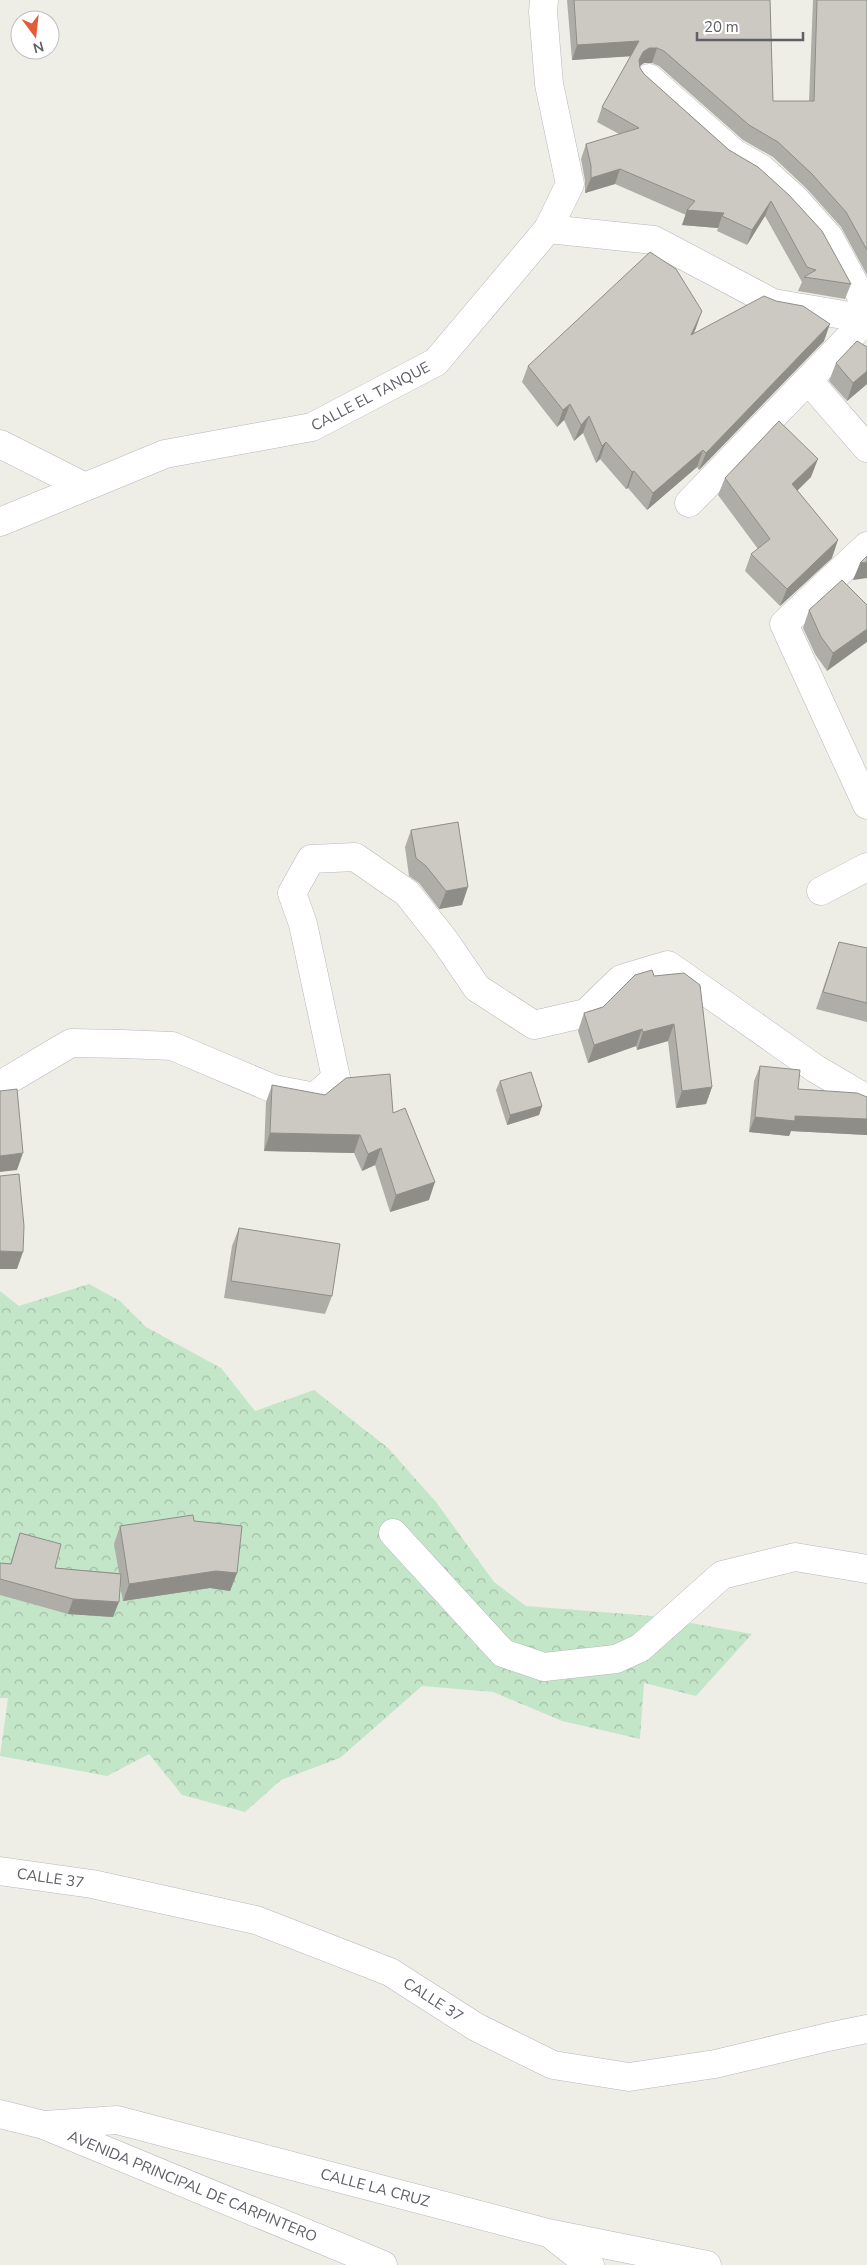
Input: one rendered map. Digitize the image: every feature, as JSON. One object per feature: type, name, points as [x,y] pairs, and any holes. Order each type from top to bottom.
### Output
[{"type":"street","name":"CALLE EL TANQUE","points":[[0,522],[165,454],[312,427],[436,362],[548,230],[570,184],[549,84],[543,12],[544,0]]},
{"type":"street","points":[[649,78],[734,153],[762,169],[795,199],[829,237],[867,307]]},
{"type":"street","points":[[548,230],[654,240],[773,303],[867,319]]},
{"type":"street","points":[[689,503],[867,319]]},
{"type":"street","points":[[808,380],[867,448]]},
{"type":"street","points":[[0,444],[85,487]]},
{"type":"street","points":[[867,546],[784,624],[867,805]]},
{"type":"street","points":[[0,1085],[71,1043],[123,1044],[172,1046],[274,1090],[315,1097],[336,1078],[303,924],[292,893],[311,859],[355,856],[407,893],[445,941],[477,988],[534,1025],[586,1013],[621,979],[668,964],[816,1069],[867,1099]]},
{"type":"street","points":[[821,891],[867,867]]},
{"type":"street","points":[[393,1533],[503,1653],[544,1667],[616,1659],[640,1648],[722,1575],[795,1557],[867,1569]]},
{"type":"street","name":"CALLE 37","points":[[0,1871],[92,1884],[256,1920],[390,1972],[476,2027],[553,2066],[629,2077],[715,2064],[828,2037],[867,2030]]},
{"type":"street","name":"AVENIDA PRINCIPAL DE CARPINTERO","points":[[0,2114],[44,2125],[383,2265]]},
{"type":"street","name":"CALLE LA CRUZ","points":[[44,2125],[117,2120],[548,2233],[708,2265]]},
{"type":"street","points":[[548,2233],[590,2265]]},
{"type":"green space","points":[[89,1284],[120,1301],[146,1327],[221,1368],[255,1411],[314,1390],[388,1448],[436,1502],[494,1582],[526,1606],[652,1616],[752,1634],[696,1696],[644,1683],[640,1739],[562,1721],[493,1692],[422,1686],[340,1758],[281,1780],[245,1812],[182,1795],[149,1754],[107,1776],[0,1756],[8,1698],[0,1698],[0,1291],[19,1306]]},
{"type":"building","points":[[574,0],[770,0],[773,101],[814,101],[817,0],[867,0],[867,250],[846,212],[812,174],[778,142],[749,125],[664,51],[657,48],[649,48],[643,52],[639,60],[640,68],[644,74],[729,150],[758,167],[789,195],[822,231],[851,284],[804,277],[816,270],[807,267],[771,201],[752,230],[722,216],[724,213],[687,210],[695,201],[620,169],[591,178],[591,166],[586,144],[639,128],[602,107],[639,41],[577,45]]},
{"type":"building","points":[[650,252],[676,269],[702,311],[691,335],[764,296],[776,301],[803,306],[830,324],[706,453],[703,450],[653,493],[606,442],[602,446],[589,416],[581,425],[570,404],[563,410],[528,366]]},
{"type":"building","points":[[857,341],[867,347],[867,371],[853,383],[836,363]]},
{"type":"building","points":[[779,421],[818,459],[792,484],[838,540],[787,589],[751,554],[770,539],[725,478]]},
{"type":"building","points":[[867,556],[867,562],[860,563]]},
{"type":"building","points":[[842,580],[867,605],[867,629],[833,653],[821,637],[809,610]]},
{"type":"building","points":[[458,822],[468,887],[446,891],[426,866],[416,858],[411,830]]},
{"type":"building","points":[[839,942],[867,948],[867,1003],[823,992]]},
{"type":"building","points":[[652,970],[654,976],[684,973],[700,985],[712,1087],[682,1091],[674,1024],[643,1032],[642,1029],[594,1045],[584,1013],[603,1007],[635,975]]},
{"type":"building","points":[[760,1066],[800,1070],[798,1089],[857,1093],[867,1097],[867,1119],[795,1116],[795,1121],[755,1117]]},
{"type":"building","points":[[531,1072],[542,1106],[510,1115],[500,1081]]},
{"type":"building","points":[[390,1074],[393,1113],[405,1108],[435,1182],[396,1195],[381,1148],[368,1154],[360,1135],[270,1133],[272,1085],[325,1095],[346,1078]]},
{"type":"building","points":[[17,1089],[23,1153],[0,1156],[0,1091]]},
{"type":"building","points":[[19,1174],[24,1226],[23,1252],[0,1251],[0,1176]]},
{"type":"building","points":[[239,1228],[340,1244],[332,1296],[231,1281]]},
{"type":"building","points":[[193,1515],[194,1521],[242,1526],[237,1573],[216,1571],[129,1584],[120,1526]]},
{"type":"building","points":[[20,1533],[61,1544],[55,1568],[121,1574],[119,1602],[73,1599],[0,1579],[0,1563],[11,1564]]}]
